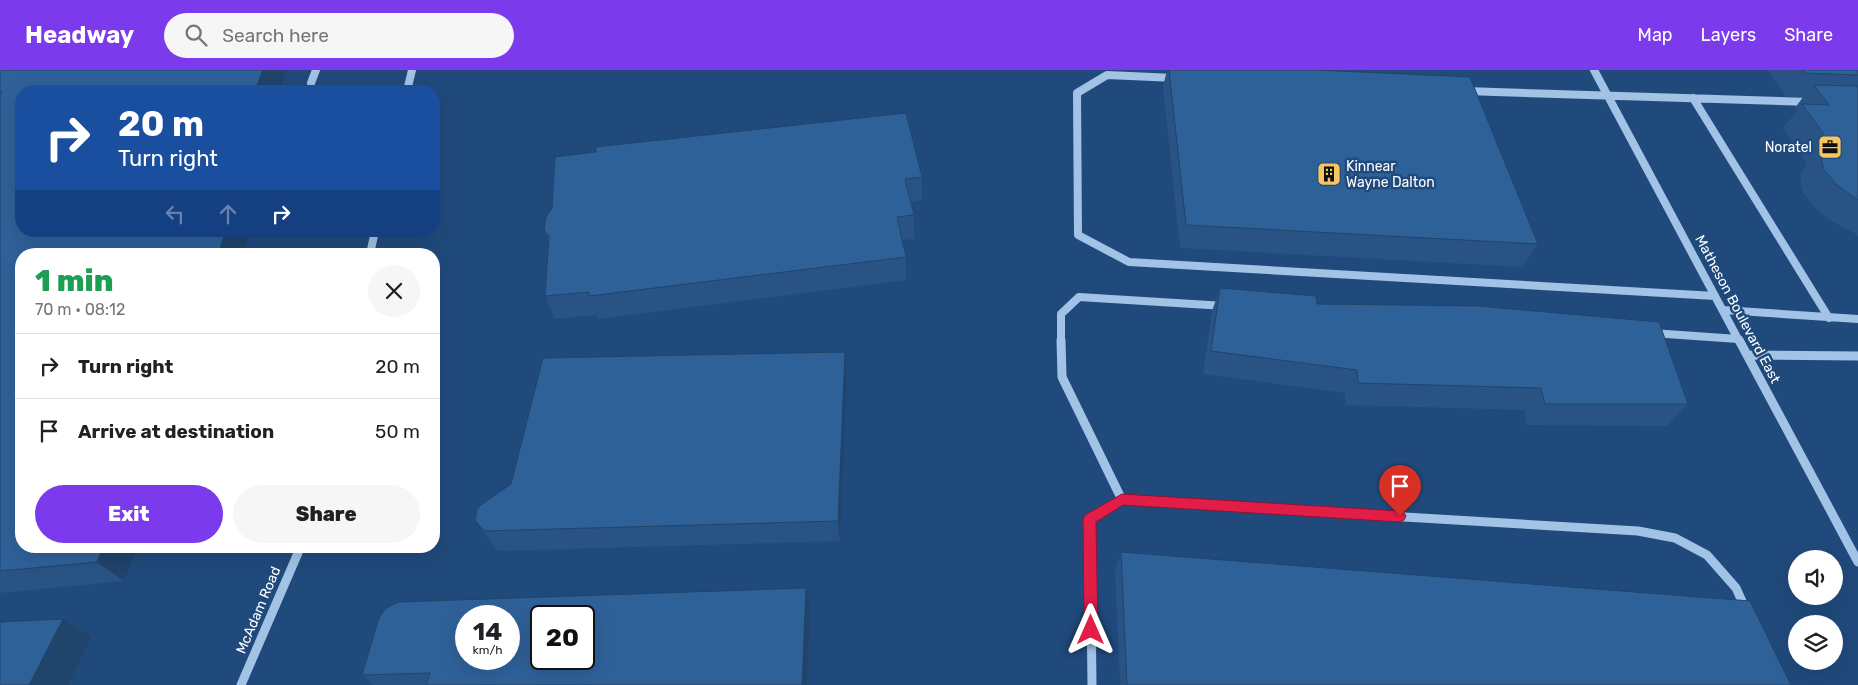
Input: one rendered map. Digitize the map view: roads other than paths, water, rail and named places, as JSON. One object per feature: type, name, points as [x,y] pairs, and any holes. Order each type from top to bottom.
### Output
[{"type":"street","points":[[311,83],[316,70]]},
{"type":"street","points":[[408,85],[412,70]]},
{"type":"street","name":"Matheson Boulevard East","points":[[1594,70],[1858,562]]},
{"type":"street","points":[[1187,78],[1107,75],[1077,93],[1078,235],[1130,262],[1715,296]]},
{"type":"street","points":[[1455,90],[1608,97],[1822,103]]},
{"type":"street","points":[[1693,98],[1829,318]]},
{"type":"street","points":[[1122,500],[1062,377],[1061,314],[1079,297],[1237,307]]},
{"type":"street","points":[[1723,310],[1858,319]]},
{"type":"street","points":[[1640,333],[1738,339]]},
{"type":"street","points":[[1747,356],[1858,356]]},
{"type":"street","points":[[1092,685],[1090,519],[1122,500],[1638,531],[1675,538],[1707,555],[1736,588],[1752,623]]},
{"type":"street","name":"McAdam Road","points":[[242,685],[298,553]]},
{"type":"place","name":"Noratel","points":[[1830,147]]},
{"type":"place","name":"Kinnear Wayne Dalton","points":[[1329,174]]}]
